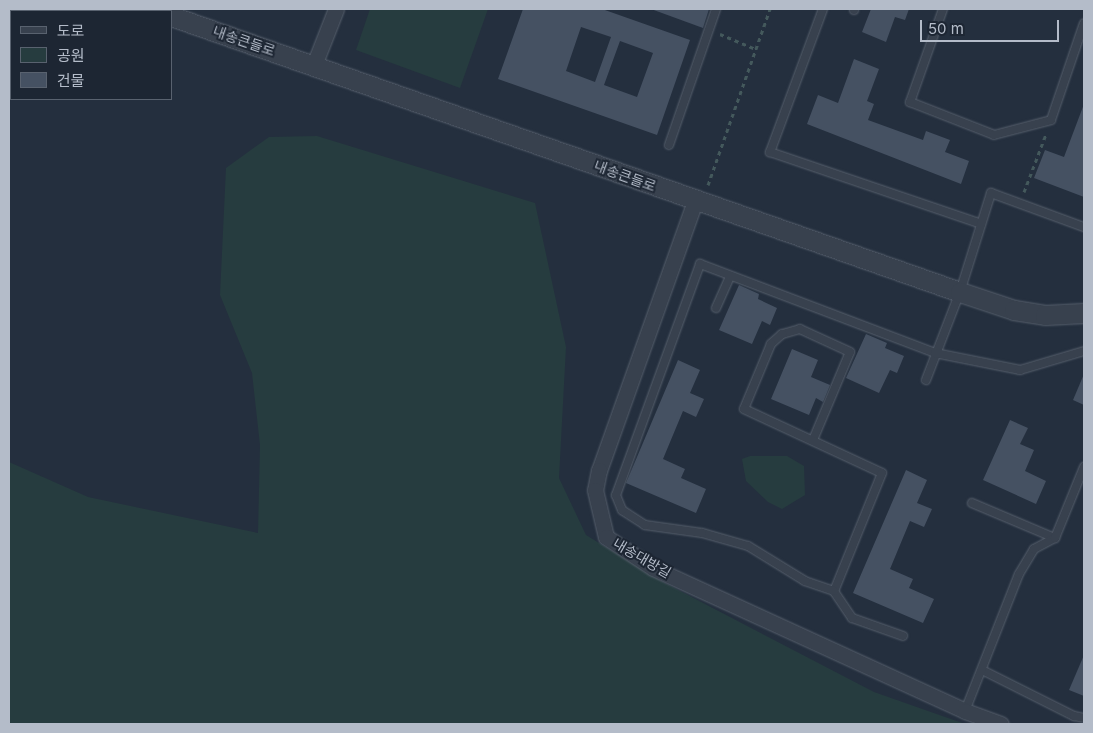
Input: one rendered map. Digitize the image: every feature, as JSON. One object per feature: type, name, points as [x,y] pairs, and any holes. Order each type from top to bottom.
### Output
[{"type":"street","points":[[314,65],[336,9]]},
{"type":"street","name":"내송큰들로","points":[[172,16],[698,202],[1014,310],[1037,314],[1084,313]]},
{"type":"street","name":"내송대방길","points":[[698,202],[599,470],[595,490],[606,537],[653,568],[965,711],[1001,724]]},
{"type":"lane","points":[[669,145],[716,9]]},
{"type":"lane","points":[[823,9],[770,152],[981,224]]},
{"type":"lane","points":[[942,9],[910,102],[994,135],[1051,120],[1084,25]]},
{"type":"lane","points":[[926,380],[960,292],[991,193],[1084,227]]},
{"type":"lane","points":[[903,636],[852,618],[834,590],[805,581],[748,546],[702,533],[645,525],[622,510],[616,495],[700,264],[935,353],[1020,370],[1084,350]]},
{"type":"lane","points":[[716,308],[730,276]]},
{"type":"lane","points":[[813,440],[850,352],[800,329],[782,334],[770,344],[744,409],[882,472],[834,590]]},
{"type":"lane","points":[[965,711],[1019,574],[1034,550],[1055,538],[1084,468]]},
{"type":"lane","points":[[972,503],[1055,538]]},
{"type":"lane","points":[[982,670],[1074,716],[1084,718]]},
{"type":"path","points":[[698,202],[770,9]]},
{"type":"path","points":[[715,32],[756,49]]},
{"type":"path","points":[[1020,203],[1051,120]]},
{"type":"green space","points":[[370,9],[488,9],[460,88],[356,50]]},
{"type":"green space","points":[[317,136],[535,203],[566,347],[559,478],[586,535],[661,581],[874,692],[965,724],[9,724],[9,462],[88,497],[258,533],[260,445],[252,373],[220,295],[226,168],[269,137]]},
{"type":"green space","points":[[750,456],[787,456],[804,466],[805,495],[782,509],[768,502],[746,481],[742,459]]},
{"type":"building","points":[[523,9],[602,9],[690,40],[657,135],[498,79]],"holes":[[[581,27],[611,37],[595,82],[566,71]],[[620,41],[653,53],[637,97],[604,85]]]},
{"type":"building","points":[[651,9],[709,9],[703,28]]},
{"type":"building","points":[[871,9],[909,9],[905,20],[895,17],[886,42],[862,32]]},
{"type":"building","points":[[854,59],[879,69],[867,101],[874,104],[868,120],[923,140],[926,131],[950,140],[945,152],[969,161],[961,184],[807,124],[818,95],[838,103]]},
{"type":"building","points":[[1084,104],[1084,197],[1034,178],[1045,150],[1064,157]]},
{"type":"building","points":[[739,285],[759,294],[758,299],[777,308],[770,325],[762,321],[752,344],[719,330]]},
{"type":"building","points":[[866,334],[887,343],[885,348],[904,356],[897,373],[890,370],[879,393],[846,378]]},
{"type":"building","points":[[792,349],[818,360],[811,377],[830,385],[823,402],[816,398],[809,415],[771,399]]},
{"type":"building","points":[[678,360],[700,370],[690,393],[704,399],[696,417],[683,411],[663,459],[685,469],[681,478],[706,489],[696,513],[626,483]]},
{"type":"building","points":[[1084,374],[1084,405],[1073,400]]},
{"type":"building","points":[[1010,420],[1028,428],[1020,444],[1034,450],[1025,471],[1046,481],[1036,504],[983,480]]},
{"type":"building","points":[[906,470],[927,480],[917,503],[932,509],[924,527],[910,521],[890,569],[913,579],[909,588],[934,599],[923,623],[853,593]]},
{"type":"building","points":[[1084,655],[1084,696],[1069,690]]}]
